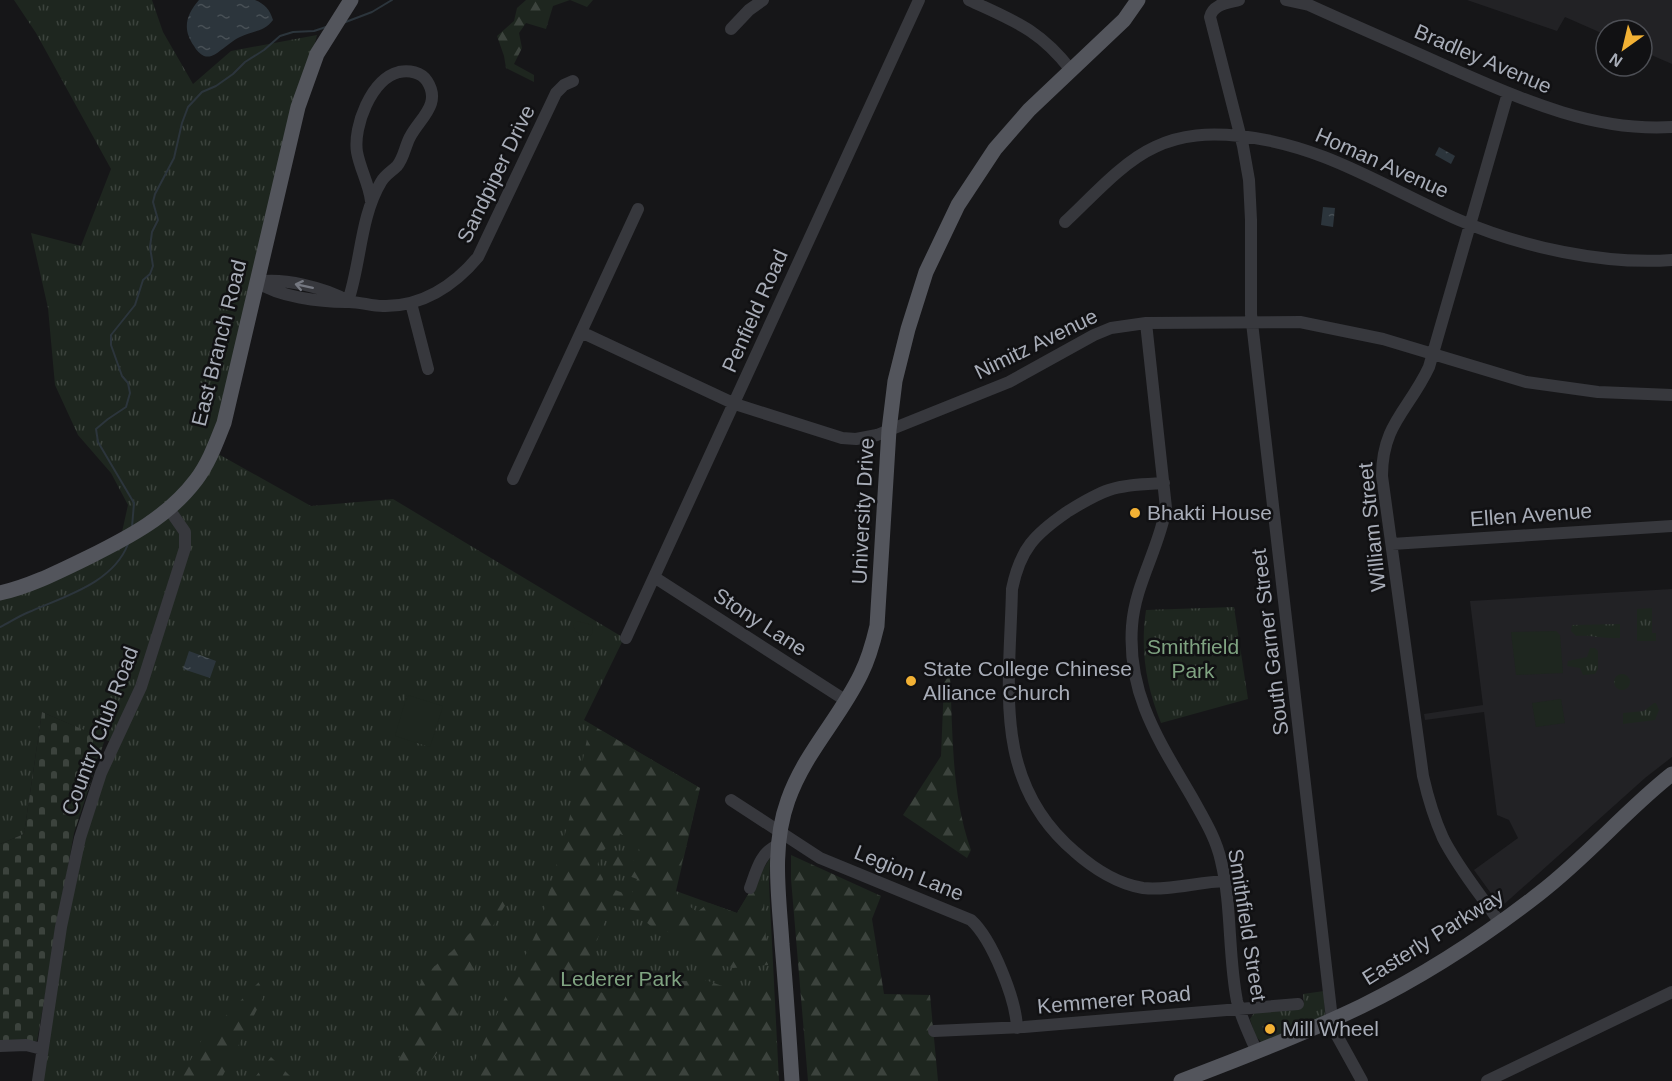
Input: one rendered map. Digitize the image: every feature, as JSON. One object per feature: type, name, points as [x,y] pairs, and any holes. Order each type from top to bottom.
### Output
[{"type":"main road","name":"University Drive","points":[[792,1081],[777,869],[779,838],[788,799],[800,772],[845,700],[870,654],[877,626],[889,430],[895,381],[926,272],[958,205],[995,149],[1029,110],[1124,20],[1138,0]]},
{"type":"main road","name":"East Branch Road","points":[[0,593],[45,578],[142,528],[169,509],[201,473],[224,423],[298,107],[312,65],[350,2]]},
{"type":"main road","name":"Easterly Parkway","points":[[1181,1081],[1257,1052],[1364,1005],[1416,976],[1500,923],[1553,883],[1630,810],[1672,774]]},
{"type":"street","points":[[731,29],[749,10],[763,0]]},
{"type":"street","name":"Penfield Road","points":[[626,638],[920,0]]},
{"type":"street","points":[[969,0],[1033,31],[1046,41],[1071,70]]},
{"type":"street","name":"South Garner Street","points":[[1239,0],[1217,6],[1210,15],[1246,158],[1250,192],[1252,323],[1332,1019],[1335,1032],[1362,1081]]},
{"type":"street","name":"Bradley Avenue","points":[[1286,0],[1309,5],[1508,93],[1560,112],[1597,122],[1626,126],[1672,127]]},
{"type":"street","points":[[348,301],[353,288],[371,201],[382,180],[399,163],[409,138],[430,109],[433,100],[432,90],[424,78],[412,71],[401,71],[391,75],[373,94],[358,126],[357,154],[367,179],[371,201]]},
{"type":"street","name":"Sandpiper Drive","points":[[257,282],[270,279],[335,293],[348,301],[384,306],[411,303],[431,296],[453,283],[478,257],[556,93],[564,85],[573,81]]},
{"type":"street","name":"William Street","points":[[1500,923],[1444,840],[1430,805],[1423,776],[1382,476],[1384,452],[1389,433],[1422,381],[1432,354],[1508,93]]},
{"type":"street","name":"Homan Avenue","points":[[1065,222],[1124,168],[1153,147],[1190,135],[1221,134],[1289,145],[1339,161],[1470,224],[1515,239],[1583,255],[1628,260],[1672,260]]},
{"type":"street","points":[[367,179],[390,172]]},
{"type":"street","points":[[513,479],[638,209]]},
{"type":"street","points":[[411,303],[428,369]]},
{"type":"street","name":"Nimitz Avenue","points":[[581,332],[735,404],[842,438],[870,437],[889,430],[1009,382],[1103,332],[1121,326],[1146,323],[1300,322],[1383,339],[1516,379],[1566,389],[1635,395],[1672,395]]},
{"type":"street","name":"Smithfield Street","points":[[1146,323],[1166,498],[1164,519],[1140,586],[1133,614],[1132,661],[1148,720],[1212,833],[1220,857],[1225,881],[1239,1009],[1257,1052]]},
{"type":"street","points":[[1164,483],[1121,487],[1094,496],[1043,529],[1023,554],[1012,589],[1009,720],[1012,744],[1021,777],[1040,813],[1066,844],[1104,873],[1142,888],[1225,881]]},
{"type":"street","name":"Country Club Road","points":[[38,1081],[61,927],[84,822],[101,773],[141,687],[185,548],[184,532],[169,509]]},
{"type":"street","name":"Ellen Avenue","points":[[1392,544],[1672,526]]},
{"type":"street","name":"Stony Lane","points":[[654,577],[845,700]]},
{"type":"street","name":"Legion Lane","points":[[731,800],[779,838],[820,858],[971,920],[984,936],[1009,989],[1016,1007],[1017,1028]]},
{"type":"street","points":[[750,888],[762,858],[779,838]]},
{"type":"street","points":[[1487,1081],[1672,992]]},
{"type":"street","name":"Kemmerer Road","points":[[934,1031],[1017,1028],[1298,1004]]},
{"type":"street","points":[[0,1046],[26,1045],[42,1048]]},
{"type":"shaded area","points":[[1467,0],[1672,0],[1672,64],[1654,56],[1654,18],[1594,18],[1594,30],[1565,17],[1557,31]]},
{"type":"shaded area","points":[[1672,589],[1672,757],[1645,778],[1501,907],[1474,870],[1518,838],[1509,820],[1497,815],[1484,712],[1425,720],[1424,714],[1483,705],[1470,601]]},
{"type":"green space","points":[[14,0],[152,0],[163,32],[193,84],[231,51],[317,35],[213,451],[311,506],[393,499],[624,638],[584,720],[700,788],[676,891],[737,913],[770,858],[769,884],[779,1081],[40,1081],[80,838],[113,743],[42,712],[24,834],[0,844],[0,593],[120,541],[128,505],[111,473],[78,435],[55,385],[48,308],[31,233],[81,246],[111,169],[36,33]]},
{"type":"green space","points":[[526,0],[570,0],[553,6],[546,29],[526,23],[519,33],[522,48],[514,64],[534,75],[534,82],[506,68],[497,36],[514,21],[517,8]]},
{"type":"green space","points":[[570,0],[593,0],[587,7]]},
{"type":"green space","name":"Smithfield Park","points":[[1234,607],[1248,699],[1161,723],[1151,695],[1144,653],[1146,610]]},
{"type":"green space","points":[[1652,608],[1652,633],[1656,633],[1656,641],[1637,641],[1637,609]]},
{"type":"green space","points":[[577,621],[592,625],[593,633],[590,636],[584,636],[575,631],[573,625]]},
{"type":"green space","points":[[1620,624],[1620,638],[1576,636],[1571,631],[1572,625]]},
{"type":"green space","points":[[1556,631],[1560,635],[1563,673],[1516,675],[1511,632]]},
{"type":"green space","points":[[1590,648],[1598,651],[1598,669],[1595,674],[1583,675],[1580,668],[1567,666],[1568,661],[1587,657]]},
{"type":"green space","points":[[1622,674],[1630,682],[1622,690],[1614,682]]},
{"type":"green space","points":[[950,675],[956,786],[964,829],[971,850],[967,858],[903,815],[941,756],[944,682]]},
{"type":"green space","points":[[407,695],[443,706],[430,747],[395,736]]},
{"type":"green space","points":[[1561,699],[1565,723],[1536,727],[1532,703]]},
{"type":"green space","points":[[1654,703],[1659,710],[1655,720],[1623,724],[1623,713],[1644,711]]},
{"type":"green space","points":[[42,712],[105,739],[74,833],[37,1041],[0,1041],[0,844],[24,834]]},
{"type":"green space","name":"Lederer Park","points":[[590,724],[700,788],[675,891],[681,900],[697,912],[709,903],[737,913],[761,873],[768,965],[733,968],[708,961],[690,943],[674,934],[652,927],[646,922],[644,913],[613,905],[596,946],[591,989],[603,993],[618,992],[621,984],[645,976],[664,981],[708,981],[734,990],[756,1006],[759,977],[770,977],[776,1081],[465,1081],[540,925],[576,794]],"holes":[[[620,834],[641,842],[635,861],[616,854],[609,861],[610,869],[637,879],[631,896],[602,885],[603,879],[598,870],[598,864],[606,848],[617,842]]]},
{"type":"green space","points":[[791,855],[881,896],[872,919],[884,994],[930,995],[938,1081],[808,1081],[791,879]]},
{"type":"green space","points":[[503,889],[510,897],[486,940],[454,1022],[433,1058],[420,1071],[406,1077],[399,1060],[413,996],[427,973],[472,931]]},
{"type":"green space","points":[[260,981],[263,998],[220,1081],[179,1081],[201,1041]]},
{"type":"green space","points":[[1324,991],[1324,1016],[1265,1041],[1261,1042],[1255,1035],[1250,1019],[1254,1013],[1304,1004],[1303,994]]},
{"type":"green space","points":[[271,1057],[295,1081],[252,1081]]},
{"type":"water","points":[[199,0],[255,0],[267,8],[273,20],[262,29],[237,38],[213,55],[204,56],[190,40],[187,28],[191,11]]},
{"type":"water","points":[[1439,147],[1455,156],[1451,164],[1435,155]]},
{"type":"water","points":[[1323,207],[1335,208],[1333,227],[1321,225]]},
{"type":"water","points":[[189,651],[216,661],[210,678],[183,669]]},
{"type":"waterway","points":[[343,23],[372,12],[392,0]]},
{"type":"waterway","points":[[132,527],[134,503],[98,442],[96,429],[126,407],[130,393],[128,383],[122,376],[111,345],[111,335],[135,305],[143,280],[150,274],[153,266],[150,247],[152,232],[158,220],[153,202],[174,158],[188,107],[202,92],[216,86],[233,74],[280,36],[326,27]]},
{"type":"waterway","points":[[0,627],[72,594],[100,578],[121,557],[128,544]]},
{"type":"place","name":"Bhakti House","points":[[1135,513]]},
{"type":"place","name":"State College Chinese Alliance Church","points":[[911,681]]},
{"type":"place","name":"Mill Wheel","points":[[1270,1029]]}]
